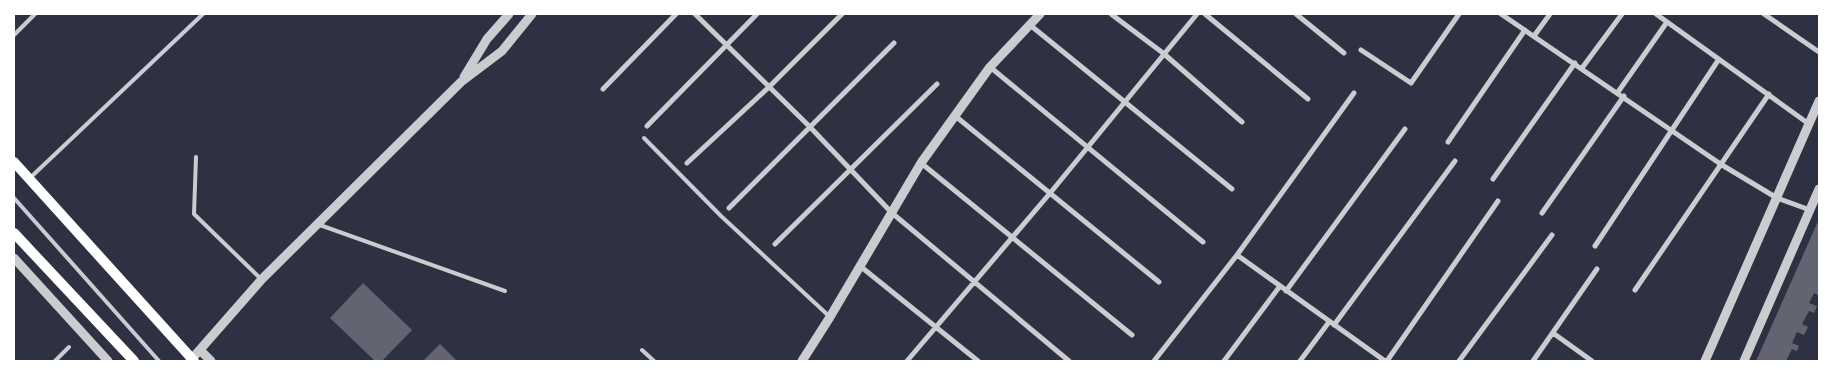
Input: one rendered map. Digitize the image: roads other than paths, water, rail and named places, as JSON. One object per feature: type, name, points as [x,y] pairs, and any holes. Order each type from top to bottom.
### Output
[{"type":"main road","points":[[14,162],[192,361]]},
{"type":"main road","points":[[14,233],[134,361]]},
{"type":"street","points":[[462,82],[487,39],[509,14]]},
{"type":"street","points":[[192,361],[262,279],[462,82],[502,51],[532,14]]},
{"type":"street","points":[[602,89],[676,14]]},
{"type":"street","points":[[694,14],[808,126],[892,213],[1069,361]]},
{"type":"street","points":[[647,126],[757,14]]},
{"type":"street","points":[[687,164],[769,87],[842,14]]},
{"type":"street","points":[[802,361],[921,163],[990,67],[1040,14]]},
{"type":"street","points":[[1111,14],[1163,53],[1242,122]]},
{"type":"street","points":[[907,361],[1011,236],[1051,192],[1163,53],[1197,14]]},
{"type":"street","points":[[1205,14],[1308,99]]},
{"type":"street","points":[[1296,14],[1344,53]]},
{"type":"street","points":[[1361,50],[1411,84],[1459,14]]},
{"type":"street","points":[[1501,14],[1624,96],[1722,165],[1777,198],[1810,210]]},
{"type":"street","points":[[1534,36],[1550,14]]},
{"type":"street","points":[[1582,68],[1622,14]]},
{"type":"street","points":[[1656,14],[1809,124]]},
{"type":"street","points":[[1764,14],[1819,52]]},
{"type":"street","points":[[1618,92],[1667,22]]},
{"type":"street","points":[[1030,25],[1232,189]]},
{"type":"street","points":[[1448,142],[1525,30]]},
{"type":"street","points":[[729,208],[808,126],[894,43]]},
{"type":"street","points":[[1595,246],[1720,59]]},
{"type":"street","points":[[1493,179],[1575,63]]},
{"type":"street","points":[[990,67],[1203,242]]},
{"type":"street","points":[[775,244],[937,84]]},
{"type":"street","points":[[1154,361],[1237,255],[1354,93]]},
{"type":"street","points":[[1635,290],[1769,94]]},
{"type":"street","points":[[1542,213],[1624,96]]},
{"type":"street","points":[[1705,361],[1819,101]]},
{"type":"street","points":[[954,115],[1051,192],[1158,282]]},
{"type":"street","points":[[1286,291],[1405,129]]},
{"type":"street","points":[[1300,361],[1332,323],[1455,161]]},
{"type":"street","points":[[921,163],[1132,335]]},
{"type":"street","points":[[1744,361],[1819,189]]},
{"type":"street","points":[[1237,255],[1386,361],[1498,201]]},
{"type":"street","points":[[1459,361],[1552,235]]},
{"type":"street","points":[[14,258],[108,361]]},
{"type":"street","points":[[860,266],[978,361]]},
{"type":"street","points":[[1533,361],[1597,269]]},
{"type":"street","points":[[1224,361],[1280,286]]},
{"type":"street","points":[[1553,333],[1592,361]]},
{"type":"street","points":[[200,350],[211,361]]},
{"type":"street","points":[[1374,361],[1377,356]]},
{"type":"lane","points":[[14,35],[36,14]]},
{"type":"lane","points":[[29,179],[203,14]]},
{"type":"lane","points":[[644,138],[721,216],[830,317]]},
{"type":"lane","points":[[196,158],[194,214],[262,279]]},
{"type":"lane","points":[[14,198],[159,361]]},
{"type":"lane","points":[[317,224],[504,291]]},
{"type":"lane","points":[[55,361],[69,346]]},
{"type":"lane","points":[[642,350],[654,361]]}]
